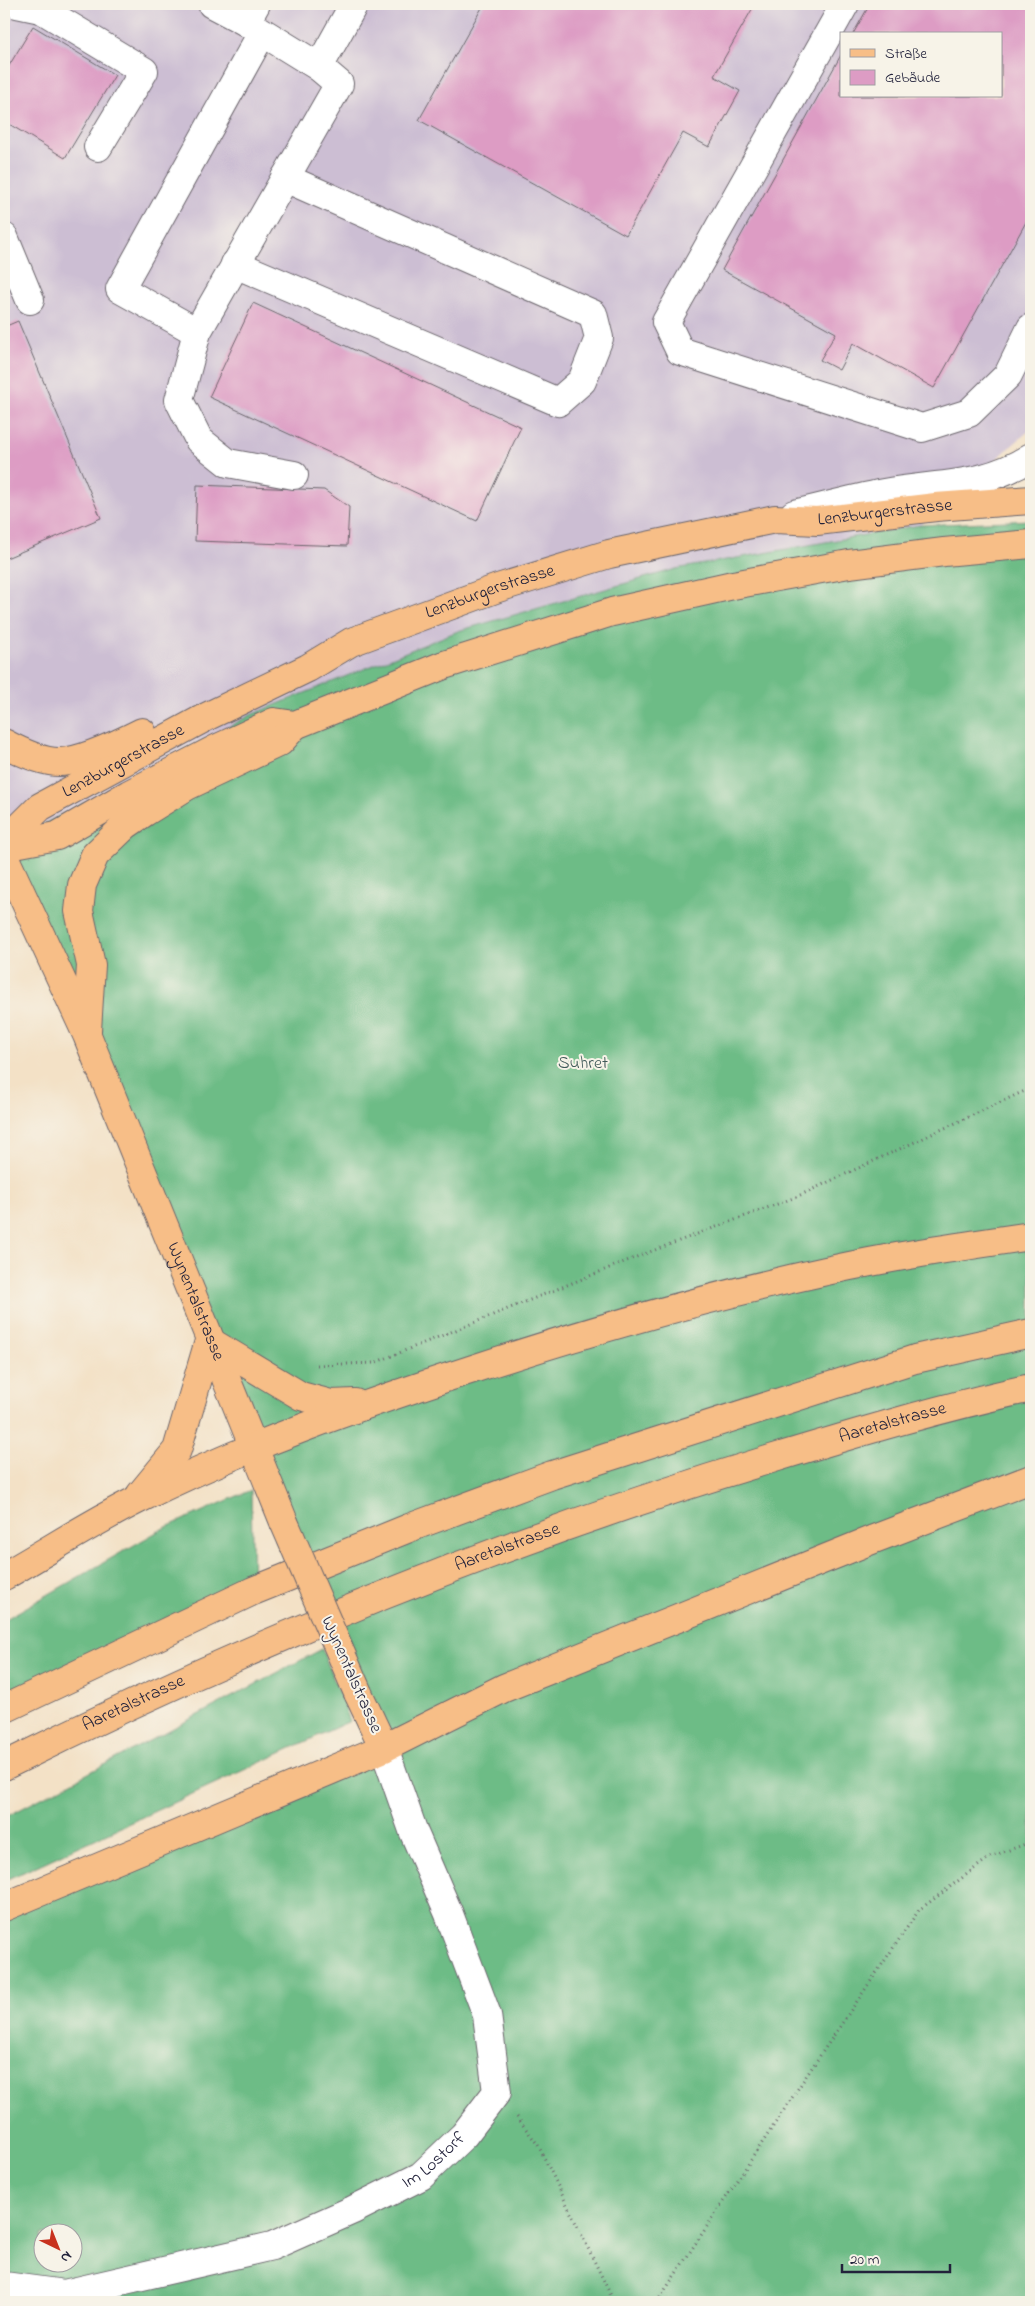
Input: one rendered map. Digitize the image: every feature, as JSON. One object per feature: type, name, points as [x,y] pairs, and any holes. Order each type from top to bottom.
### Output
[{"type":"main road","name":"Lenzburgerstrasse","points":[[4,845],[40,808],[80,784],[208,716],[308,668],[352,642],[498,588],[609,554],[775,519],[817,521],[936,507],[1031,500]]},
{"type":"main road","name":"Lenzburgerstrasse","points":[[4,845],[57,836],[129,794],[218,748],[274,722],[295,725],[444,665],[612,612],[733,585],[849,564],[944,552],[1031,544]]},
{"type":"main road","points":[[4,743],[24,754],[58,762],[83,757],[122,742],[189,706],[310,650],[352,642]]},
{"type":"main road","points":[[87,1035],[91,964],[79,911],[82,884],[95,854],[126,825],[145,812],[187,786],[280,742],[295,725]]},
{"type":"main road","name":"Wynentalstrasse","points":[[4,856],[87,1035],[272,1494],[358,1694],[384,1748]]},
{"type":"main road","points":[[4,1576],[136,1500],[254,1447],[369,1403],[577,1335],[711,1298],[828,1270],[968,1245],[1031,1236]]},
{"type":"main road","points":[[4,1709],[253,1591],[409,1528],[552,1475],[915,1359],[1031,1333]]},
{"type":"main road","points":[[136,1500],[177,1450],[209,1341],[301,1396],[331,1404],[369,1403]]},
{"type":"main road","name":"Aaretalstrasse","points":[[4,1766],[108,1714],[253,1649],[397,1590],[546,1533],[701,1480],[838,1438],[1031,1388]]},
{"type":"main road","points":[[4,1907],[384,1748],[504,1688],[874,1539],[1031,1479]]},
{"type":"street","points":[[17,4],[41,9],[144,71],[98,147]]},
{"type":"street","points":[[212,4],[255,20],[339,84],[197,332],[179,400],[199,440],[228,463],[294,475]]},
{"type":"street","points":[[319,67],[354,4]]},
{"type":"street","points":[[844,4],[666,322],[680,351],[922,428],[969,413],[1008,375],[1031,328]]},
{"type":"street","points":[[197,332],[120,289],[255,20]]},
{"type":"street","points":[[235,264],[558,402],[582,381],[599,338],[593,314],[285,178]]},
{"type":"street","points":[[4,238],[30,300]]},
{"type":"street","points":[[775,519],[884,493],[962,484],[1012,470],[1031,458]]},
{"type":"street","points":[[384,1748],[414,1833],[449,1914],[486,2015],[498,2092]]},
{"type":"street","name":"Im Lostorf","points":[[4,2286],[64,2294],[272,2246],[353,2210],[421,2176],[464,2135],[498,2092]]},
{"type":"path","points":[[270,1377],[320,1364],[374,1363],[639,1256],[796,1197],[1031,1088]]},
{"type":"path","points":[[657,2302],[810,2069],[919,1910],[990,1856],[1031,1842]]},
{"type":"path","points":[[498,2092],[538,2145],[614,2302]]},
{"type":"shaded area","points":[[4,4],[1031,4],[1031,429],[920,525],[676,569],[458,631],[253,714],[4,845]]},
{"type":"green space","name":"Suhret","points":[[1031,520],[1031,2302],[4,2302],[4,1907],[383,1748],[4,845],[253,714],[458,631],[676,569],[920,525]]},
{"type":"green space","points":[[251,1490],[253,1591],[4,1709],[4,1620],[162,1529]]},
{"type":"green space","points":[[322,1649],[350,1721],[4,1881],[4,1818]]},
{"type":"building","points":[[484,4],[755,4],[714,76],[740,91],[709,147],[683,133],[626,235],[419,120]]},
{"type":"building","points":[[870,4],[1031,4],[1031,213],[934,388],[853,343],[839,370],[820,360],[836,333],[722,270],[840,57],[840,98],[1002,98],[1002,32],[854,32]]},
{"type":"building","points":[[33,26],[115,75],[65,158],[4,121],[4,74]]},
{"type":"building","points":[[253,303],[521,427],[477,521],[209,397]]},
{"type":"building","points":[[18,321],[101,518],[4,559],[4,327]]},
{"type":"building","points":[[197,485],[324,490],[349,507],[347,546],[195,541]]}]
